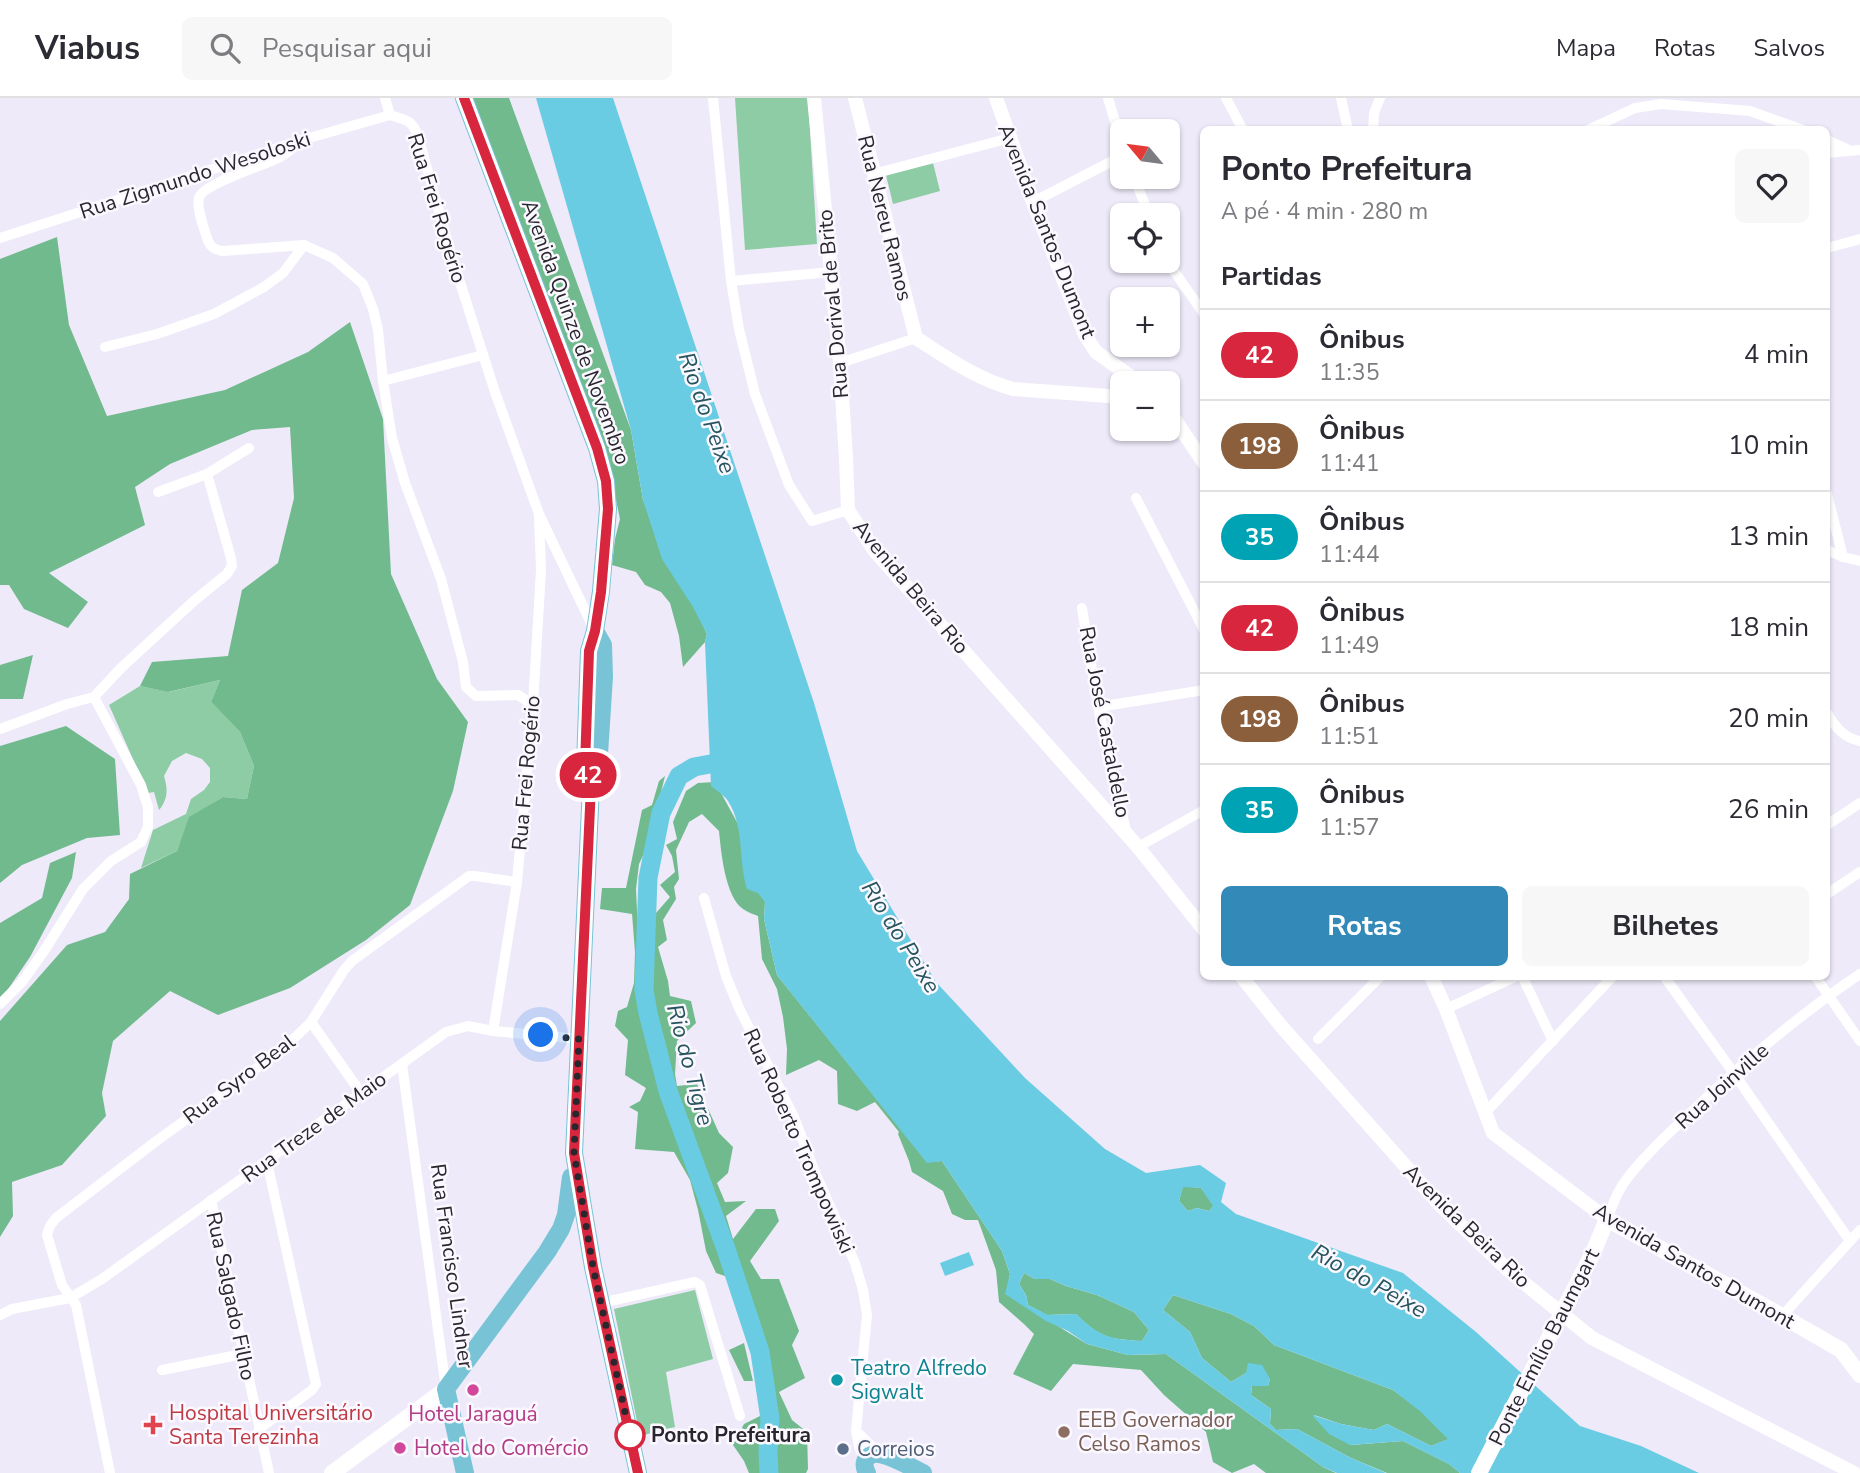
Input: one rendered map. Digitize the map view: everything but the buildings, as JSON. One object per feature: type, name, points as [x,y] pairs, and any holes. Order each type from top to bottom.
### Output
[{"type":"main road","name":"Avenida Quinze de Novembro","points":[[464,98],[597,448],[606,481],[606,544],[595,631],[589,651],[596,680],[594,723],[585,765],[591,786],[574,1153],[593,1267],[638,1473]]},
{"type":"main road","points":[[332,1473],[446,1389],[561,1229],[566,1215],[574,1153]]},
{"type":"main road","points":[[566,1215],[574,1226],[585,1224]]},
{"type":"main road","name":"Ponte Emílio Baumgart","points":[[1479,1473],[1593,1254],[1607,1219]]},
{"type":"main road","name":"Avenida Santos Dumont","points":[[1607,1219],[1840,1350],[1860,1375]]},
{"type":"main road","points":[[547,1252],[562,1238],[573,1237],[582,1246],[593,1267]]},
{"type":"main road","name":"Rua Francisco Lindner","points":[[446,1389],[465,1473]]},
{"type":"main road","points":[[868,1463],[888,1461],[886,1473]]},
{"type":"main road","points":[[868,1463],[923,1473]]},
{"type":"street","points":[[385,98],[390,115]]},
{"type":"street","name":"Avenida Beira Rio","points":[[713,98],[731,281],[739,329],[755,394],[789,485],[812,521],[848,510],[874,550],[1133,841],[1200,925]]},
{"type":"street","name":"Rua Dorival de Brito","points":[[814,98],[839,363],[848,510]]},
{"type":"street","name":"Rua Nereu Ramos","points":[[855,98],[916,338]]},
{"type":"street","name":"Avenida Santos Dumont","points":[[996,98],[1085,335],[1096,352],[1124,371]]},
{"type":"street","points":[[1108,98],[1114,119]]},
{"type":"street","points":[[1226,98],[1241,126]]},
{"type":"street","points":[[1341,98],[1347,126]]},
{"type":"street","points":[[1373,126],[1374,113],[1380,98]]},
{"type":"street","points":[[1597,126],[1635,108],[1661,104],[1750,111],[1792,126]]},
{"type":"street","name":"Rua Zigmundo Wesoloski","points":[[0,238],[302,140],[390,115]]},
{"type":"street","name":"Rua Frei Rogério","points":[[390,115],[407,120],[414,126],[418,136],[483,355],[539,513],[595,631]]},
{"type":"street","points":[[873,174],[1010,138]]},
{"type":"street","points":[[302,140],[282,156],[202,192],[198,205],[210,246],[223,251],[304,245],[333,258],[363,285],[378,330],[392,438],[405,483],[441,579],[467,687],[476,696],[518,695],[533,705]]},
{"type":"street","points":[[1830,141],[1854,150]]},
{"type":"street","points":[[1830,153],[1854,150]]},
{"type":"street","points":[[1033,202],[1110,162]]},
{"type":"street","points":[[1830,247],[1860,239]]},
{"type":"street","points":[[105,347],[158,334],[214,314],[264,287],[283,273],[304,245]]},
{"type":"street","points":[[731,281],[831,272]]},
{"type":"street","points":[[1175,273],[1200,308]]},
{"type":"street","points":[[839,363],[916,338],[979,377],[1013,389],[1110,395]]},
{"type":"street","points":[[383,381],[483,355]]},
{"type":"street","points":[[1118,367],[1118,371]]},
{"type":"street","points":[[1180,427],[1200,457]]},
{"type":"street","points":[[158,492],[207,474],[249,449]]},
{"type":"street","points":[[0,729],[94,697],[121,668],[195,600],[220,581],[232,566],[207,474]]},
{"type":"street","points":[[1136,498],[1200,622]]},
{"type":"street","points":[[1830,506],[1843,557]]},
{"type":"street","name":"Rua Frei Rogério","points":[[492,1031],[517,882],[533,705],[541,570],[539,513]]},
{"type":"street","points":[[1830,551],[1860,561]]},
{"type":"street","name":"Rua José Castaldello","points":[[1082,608],[1098,707],[1133,841]]},
{"type":"street","points":[[1098,707],[1200,691]]},
{"type":"street","points":[[0,1004],[22,982],[83,889],[111,861],[141,842],[148,827],[148,807],[141,785],[94,697]]},
{"type":"street","points":[[1830,718],[1839,731],[1850,740],[1860,741]]},
{"type":"street","points":[[1830,823],[1860,803]]},
{"type":"street","points":[[1133,841],[1200,812]]},
{"type":"street","points":[[1830,892],[1860,872]]},
{"type":"street","name":"Rua Syro Beal","points":[[110,1473],[76,1305],[62,1285],[47,1235],[50,1226],[56,1218],[155,1142],[283,1049],[311,1022],[352,961],[469,876],[517,882]]},
{"type":"street","name":"Rua Roberto Trompowiski","points":[[704,898],[726,976],[739,1008],[794,1117],[855,1263],[863,1290],[867,1315],[856,1431],[859,1447],[868,1463]]},
{"type":"street","name":"Rua Joinville","points":[[1607,1219],[1628,1177],[1668,1134],[1733,1072],[1828,996],[1860,974]]},
{"type":"street","name":"Avenida Beira Rio","points":[[1244,980],[1281,1026],[1440,1205],[1508,1270],[1592,1338],[1854,1473]]},
{"type":"street","points":[[1318,1039],[1377,980]]},
{"type":"street","name":"Avenida Santos Dumont","points":[[1433,980],[1493,1133],[1607,1219]]},
{"type":"street","points":[[1446,1009],[1508,980]]},
{"type":"street","points":[[1524,980],[1553,1041]]},
{"type":"street","points":[[1485,1113],[1609,980]]},
{"type":"street","points":[[1667,980],[1850,1241]]},
{"type":"street","points":[[1818,980],[1860,1041]]},
{"type":"street","points":[[311,1022],[361,1093]]},
{"type":"street","name":"Rua Treze de Maio","points":[[0,1315],[12,1309],[70,1298],[102,1279],[446,1032],[468,1026],[492,1031],[579,1039]]},
{"type":"street","name":"Rua Francisco Lindner","points":[[402,1064],[446,1389]]},
{"type":"street","points":[[259,1429],[312,1390],[316,1384],[267,1162]]},
{"type":"street","name":"Rua Salgado Filho","points":[[211,1200],[270,1473]]},
{"type":"street","points":[[1782,1316],[1860,1230]]},
{"type":"street","points":[[601,1303],[695,1282],[700,1284],[740,1416]]},
{"type":"street","points":[[162,1370],[243,1354]]},
{"type":"green space","points":[[473,98],[509,98],[631,430],[643,500],[707,634],[705,642],[683,667],[679,636],[670,603],[661,592],[645,585],[636,572],[612,565],[620,519],[610,471]]},
{"type":"green space","points":[[735,98],[808,98],[817,244],[745,250]]},
{"type":"green space","points":[[933,163],[940,191],[893,204],[886,175]]},
{"type":"green space","points":[[57,237],[69,325],[107,416],[225,390],[308,352],[350,322],[383,419],[391,574],[437,679],[468,722],[453,791],[410,905],[366,940],[290,988],[218,1015],[170,991],[113,1041],[102,1093],[106,1116],[62,1165],[12,1182],[13,1216],[0,1237],[0,1021],[67,945],[105,932],[129,899],[130,874],[177,851],[189,817],[223,797],[247,799],[254,766],[240,732],[211,702],[220,680],[168,692],[140,686],[152,662],[228,656],[242,590],[278,563],[294,498],[290,427],[252,430],[170,464],[135,487],[145,525],[49,573],[88,602],[68,628],[24,609],[9,585],[0,585],[0,259]]},
{"type":"green space","points":[[33,655],[23,699],[0,699],[0,665]]},
{"type":"green space","points":[[220,680],[211,702],[240,732],[254,766],[247,799],[223,797],[190,817],[177,851],[141,868],[153,830],[186,814],[191,799],[210,782],[210,768],[202,759],[186,753],[172,761],[164,776],[166,794],[159,810],[154,792],[148,793],[109,705],[140,686],[169,692]]},
{"type":"green space","points":[[66,726],[115,759],[120,835],[87,838],[22,865],[0,883],[0,746]]},
{"type":"green space","points":[[665,776],[648,845],[639,864],[636,889],[642,1015],[664,1099],[728,1277],[716,1273],[706,1251],[690,1180],[674,1152],[635,1149],[638,1112],[629,1107],[640,1101],[646,1088],[625,1075],[628,1040],[615,1026],[618,1011],[627,1007],[634,983],[632,914],[600,909],[602,888],[626,888],[642,810],[652,805],[659,781]]},
{"type":"green space","points":[[715,782],[738,824],[765,902],[764,919],[777,975],[927,1162],[942,1161],[1002,1251],[1010,1274],[1006,1294],[1087,1344],[1128,1355],[1166,1354],[1323,1467],[1336,1473],[1266,1473],[1254,1464],[1232,1473],[1213,1462],[1206,1432],[1164,1395],[1141,1370],[1073,1364],[1051,1391],[1013,1374],[1034,1334],[999,1302],[996,1270],[978,1220],[965,1220],[952,1214],[943,1191],[912,1172],[899,1132],[875,1102],[857,1111],[838,1104],[837,1071],[819,1060],[786,1075],[787,1049],[783,1017],[777,989],[762,959],[758,916],[743,909],[732,895],[725,873],[719,831],[702,814],[689,822],[676,850],[679,879],[674,887],[676,899],[663,920],[667,940],[658,947],[670,996],[691,1001],[696,1023],[677,1041],[677,1086],[697,1084],[719,1133],[733,1147],[728,1173],[717,1183],[725,1202],[746,1201],[726,1216],[733,1239],[756,1209],[775,1209],[779,1221],[750,1261],[761,1279],[779,1279],[799,1331],[792,1345],[805,1378],[779,1392],[792,1420],[807,1432],[808,1469],[806,1473],[772,1473],[771,1392],[761,1345],[676,1108],[661,1061],[654,1026],[649,932],[656,913],[670,897],[660,885],[675,872],[672,856],[666,845],[677,839],[673,822],[686,791],[698,783]]},
{"type":"green space","points":[[76,852],[72,878],[30,957],[0,1001],[0,923],[42,898],[50,863]]},
{"type":"green space","points":[[1183,1186],[1201,1188],[1214,1205],[1209,1211],[1197,1208],[1188,1211],[1179,1201]]},
{"type":"green space","points":[[1024,1273],[1035,1279],[1050,1279],[1097,1295],[1134,1312],[1149,1330],[1142,1341],[1121,1339],[1099,1333],[1076,1314],[1047,1315],[1028,1305],[1026,1295],[1019,1284]]},
{"type":"green space","points":[[695,1290],[713,1359],[666,1372],[675,1427],[640,1436],[614,1309]]},
{"type":"green space","points":[[1173,1295],[1231,1314],[1254,1326],[1274,1345],[1393,1390],[1421,1411],[1449,1439],[1431,1446],[1387,1424],[1374,1430],[1341,1424],[1314,1415],[1350,1445],[1403,1441],[1449,1464],[1460,1473],[1387,1473],[1351,1458],[1297,1429],[1276,1430],[1270,1424],[1271,1409],[1251,1395],[1252,1386],[1268,1386],[1270,1379],[1246,1373],[1231,1382],[1202,1358],[1190,1332],[1163,1310]]},
{"type":"green space","points":[[744,1343],[753,1381],[744,1381],[729,1350]]},
{"type":"green space","points":[[762,1415],[763,1473],[749,1473],[733,1445],[744,1424]]},
{"type":"water","name":"Rio do Peixe","points":[[536,98],[613,98],[814,703],[857,851],[936,982],[1025,1078],[1105,1149],[1146,1173],[1200,1165],[1226,1183],[1221,1202],[1236,1214],[1403,1273],[1476,1332],[1580,1426],[1641,1446],[1699,1473],[1460,1473],[1449,1464],[1403,1441],[1350,1445],[1329,1434],[1312,1415],[1374,1430],[1387,1424],[1431,1446],[1448,1439],[1421,1412],[1393,1390],[1274,1345],[1254,1326],[1231,1314],[1173,1295],[1163,1310],[1190,1332],[1202,1358],[1231,1382],[1246,1373],[1248,1363],[1262,1365],[1270,1379],[1268,1386],[1252,1386],[1251,1395],[1271,1409],[1270,1424],[1276,1430],[1297,1429],[1386,1473],[1337,1473],[1323,1467],[1166,1354],[1128,1355],[1087,1344],[1005,1294],[1010,1274],[1002,1251],[942,1161],[927,1163],[777,975],[764,919],[765,902],[758,893],[747,889],[737,822],[726,799],[711,786],[705,642],[707,634],[662,559],[643,500],[631,430]],"holes":[[[1183,1187],[1201,1188],[1213,1206],[1209,1211],[1197,1208],[1188,1211],[1179,1201]],[[1024,1273],[1035,1279],[1050,1279],[1097,1295],[1134,1312],[1149,1330],[1142,1341],[1121,1339],[1099,1332],[1076,1314],[1048,1315],[1028,1305],[1026,1295],[1019,1284]]]},
{"type":"water","points":[[969,1252],[974,1265],[945,1276],[940,1263]]},
{"type":"waterway","name":"Rio do Tigre","points":[[737,759],[694,767],[679,776],[661,813],[648,878],[644,990],[668,1091],[726,1249],[760,1352],[770,1419],[769,1473]]},
{"type":"bus line","name":"42","points":[[464,98],[597,448],[606,481],[606,544],[595,631],[589,651],[585,765],[591,786],[574,1153],[593,1267],[638,1473]]},
{"type":"place","name":"Teatro Alfredo Sigwalt","points":[[837,1380]]},
{"type":"place","name":"Hotel Jaraguá","points":[[473,1390]]},
{"type":"place","name":"Hospital Universitário Santa Terezinha","points":[[153,1425]]},
{"type":"place","name":"EEB Governador Celso Ramos","points":[[1064,1432]]},
{"type":"place","name":"Ponto Prefeitura","points":[[630,1435]]},
{"type":"place","name":"Hotel do Comércio","points":[[400,1448]]},
{"type":"place","name":"Correios","points":[[843,1449]]},
{"type":"route","points":[[541,1035],[579,1039],[574,1153],[593,1267],[630,1435]]}]
